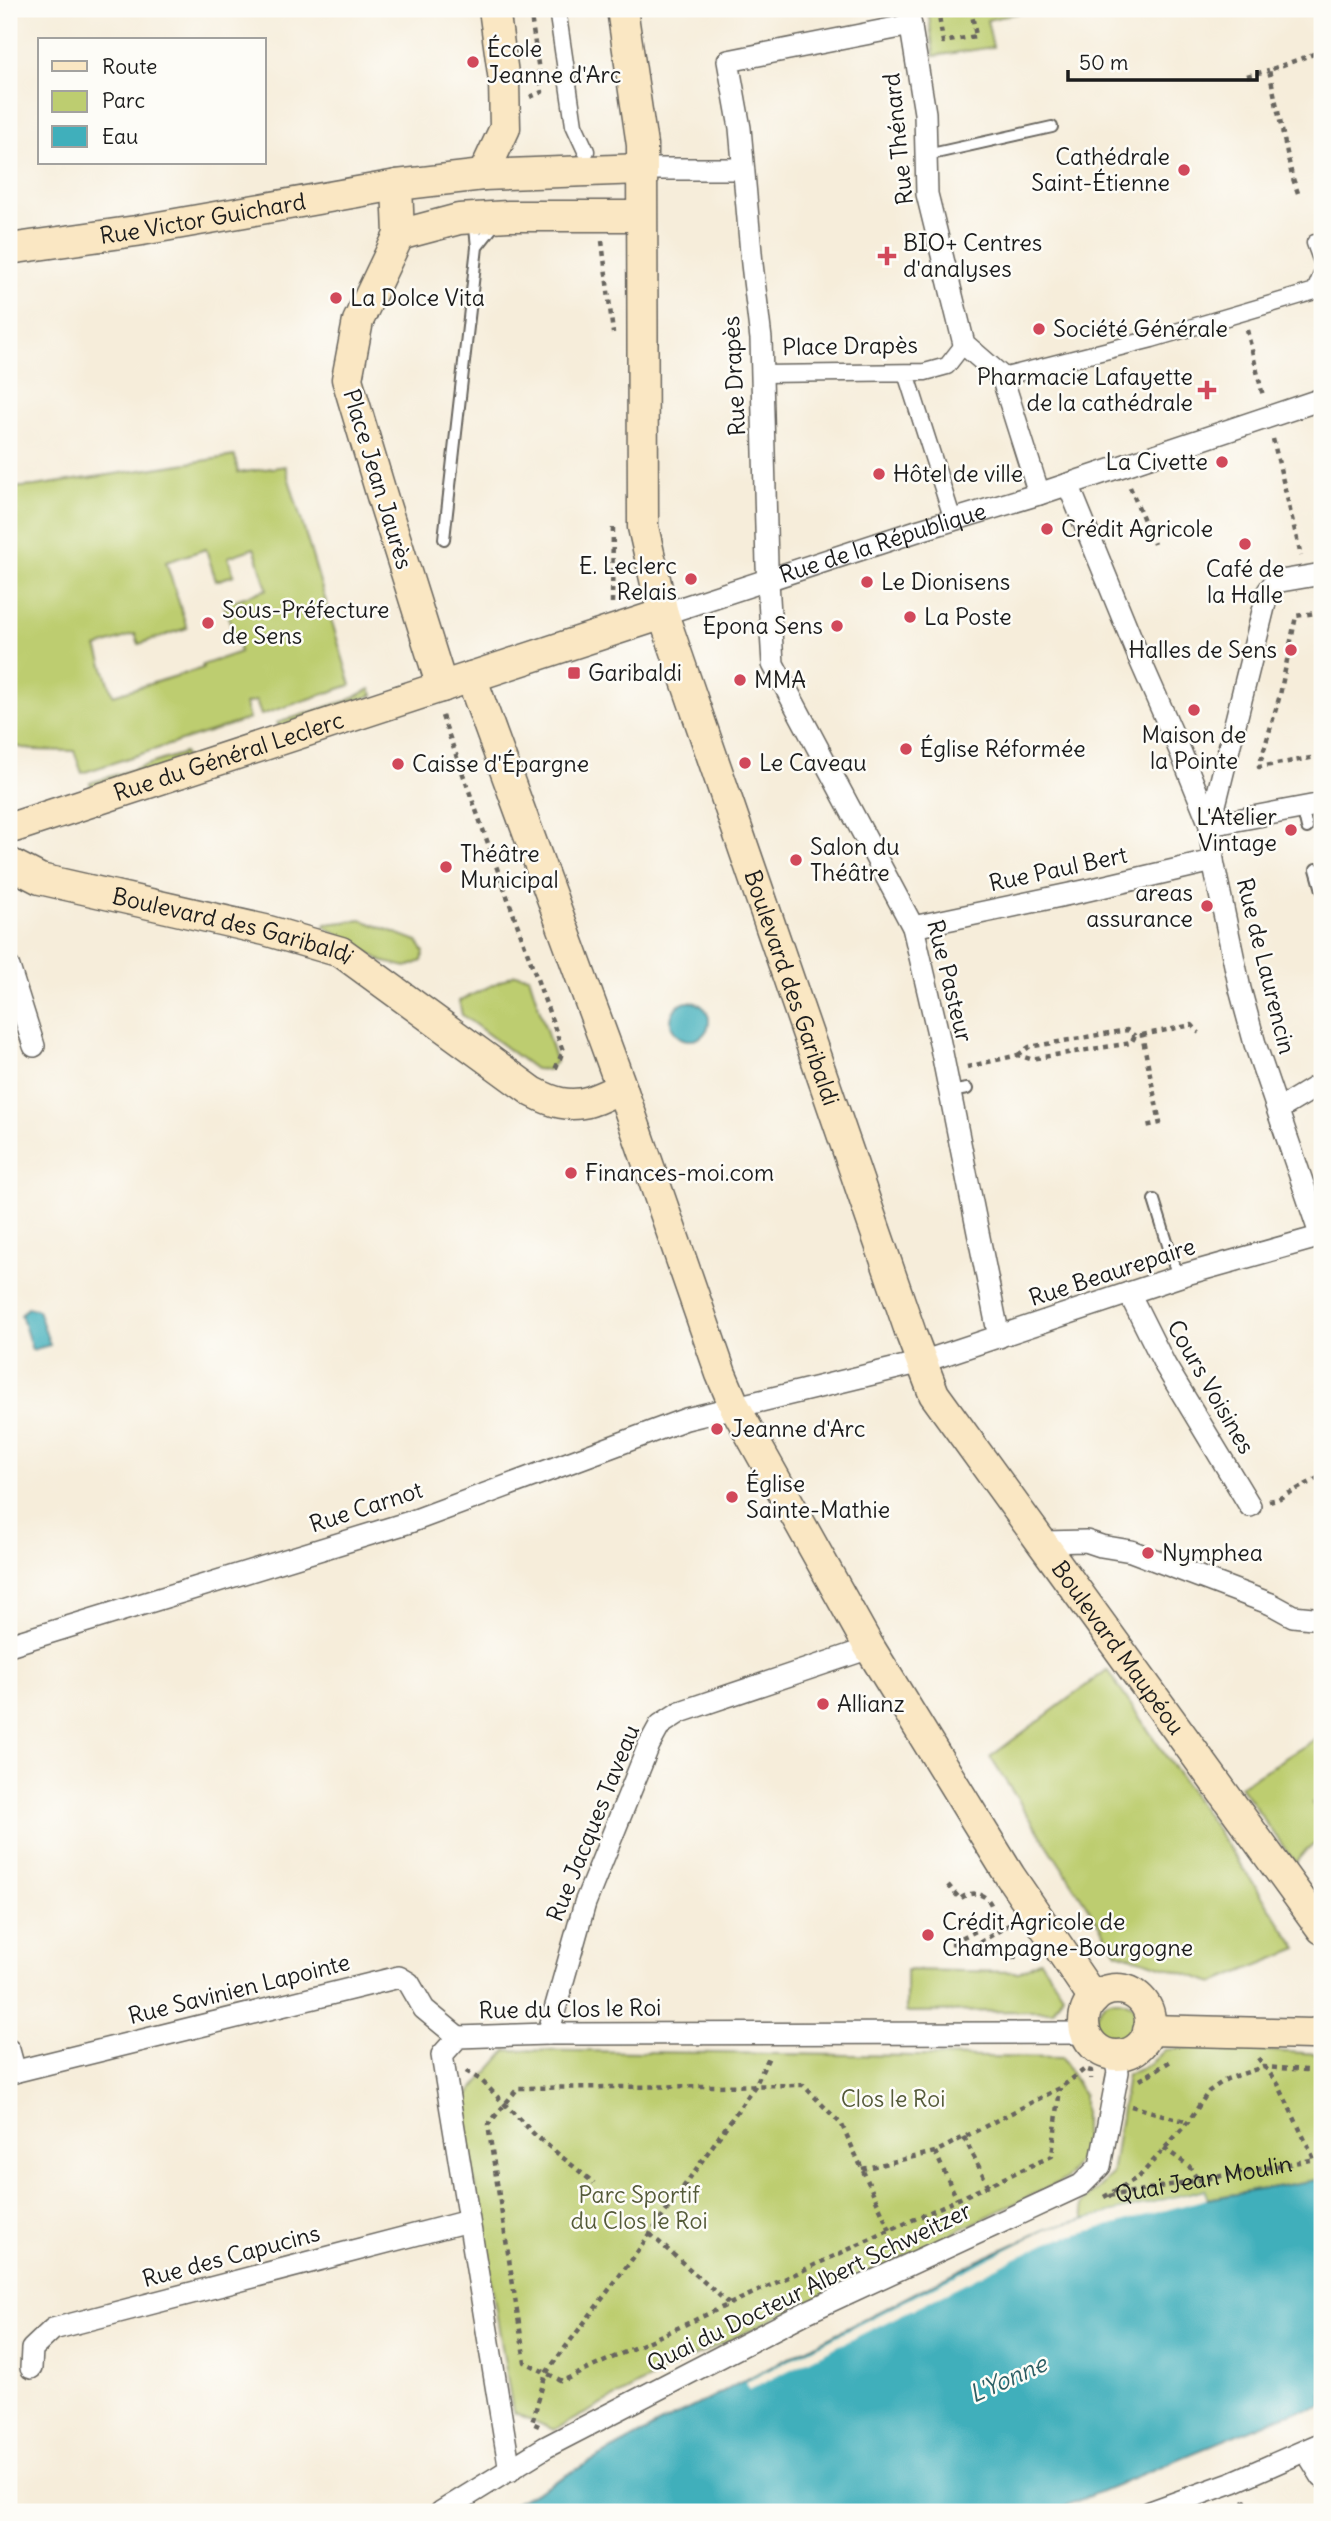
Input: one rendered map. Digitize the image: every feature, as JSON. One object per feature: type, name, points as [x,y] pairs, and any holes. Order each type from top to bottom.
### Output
[{"type":"main road","points":[[483,175],[505,128],[505,81],[494,9]]},
{"type":"main road","points":[[622,9],[642,145],[643,527],[663,614]]},
{"type":"main road","name":"Rue Victor Guichard","points":[[9,249],[136,231],[397,185],[483,175],[642,169]]},
{"type":"main road","points":[[397,185],[399,235],[459,219],[508,216],[641,216]]},
{"type":"main road","name":"Place Jean Jaurès","points":[[399,235],[358,321],[347,379],[389,494],[441,701]]},
{"type":"main road","name":"Rue de la République","points":[[441,701],[471,677],[663,614]]},
{"type":"main road","name":"Boulevard des Garibaldi","points":[[663,614],[922,1362]]},
{"type":"main road","points":[[471,677],[735,1407],[868,1644],[1010,1876],[1094,1999]]},
{"type":"main road","name":"Rue du Général Leclerc","points":[[11,823],[441,701]]},
{"type":"main road","points":[[9,861],[13,851],[11,823]]},
{"type":"main road","name":"Boulevard des Garibaldi","points":[[9,861],[40,879],[265,930],[341,952],[533,1092],[552,1102]]},
{"type":"main road","points":[[552,1102],[569,1105],[591,1101],[608,1092],[622,1089]]},
{"type":"main road","name":"Boulevard Maupéou","points":[[922,1362],[934,1394],[1024,1519],[1044,1542],[1322,1929]]},
{"type":"main road","points":[[1113,1989],[1133,1993],[1147,2009],[1148,2030],[1139,2046],[1132,2051],[1114,2055],[1096,2048],[1086,2033],[1085,2014],[1094,1999],[1113,1989]]},
{"type":"main road","points":[[1148,2030],[1311,2034],[1322,2032]]},
{"type":"street","points":[[557,9],[574,125],[586,151]]},
{"type":"street","name":"Rue Thénard","points":[[910,17],[925,113],[927,194],[964,345]]},
{"type":"street","name":"Rue Drapès","points":[[768,581],[763,374],[740,128],[728,61],[910,17]]},
{"type":"street","points":[[642,169],[743,169]]},
{"type":"street","points":[[1315,243],[1322,262]]},
{"type":"street","points":[[1002,377],[1157,338],[1315,291],[1322,274]]},
{"type":"street","points":[[964,345],[1002,377],[1039,494]]},
{"type":"street","name":"Place Drapès","points":[[763,374],[925,372],[947,366],[964,345]]},
{"type":"street","points":[[906,373],[953,520]]},
{"type":"street","name":"Rue de la République","points":[[663,614],[1039,494],[1322,399]]},
{"type":"street","points":[[1068,484],[1210,825]]},
{"type":"street","points":[[1210,825],[1268,591],[1275,582],[1314,575]]},
{"type":"street","name":"Rue Pasteur","points":[[768,581],[773,664],[913,927],[967,1143],[999,1338]]},
{"type":"street","points":[[1210,825],[1310,813]]},
{"type":"street","name":"Rue de Laurencin","points":[[1210,825],[1213,861],[1240,989],[1255,1044],[1322,1237]]},
{"type":"street","name":"Rue Paul Bert","points":[[913,927],[1213,861]]},
{"type":"street","points":[[9,967],[34,1046]]},
{"type":"street","points":[[1279,1110],[1322,1083]]},
{"type":"street","name":"Rue Beaurepaire","points":[[922,1362],[1178,1277],[1322,1237]]},
{"type":"street","name":"Cours Voisines","points":[[1129,1293],[1165,1366],[1246,1499]]},
{"type":"street","name":"Rue Carnot","points":[[9,1645],[410,1522],[686,1419],[922,1362]]},
{"type":"street","points":[[1044,1542],[1086,1541],[1131,1551],[1271,1604],[1293,1616],[1322,1619]]},
{"type":"street","name":"Rue Jacques Taveau","points":[[548,2034],[585,1903],[649,1745],[660,1725],[680,1712],[858,1652],[868,1644]]},
{"type":"street","name":"Rue Savinien Lapointe","points":[[12,2073],[399,1977],[409,1983],[424,2009],[457,2037]]},
{"type":"street","name":"Rue du Clos le Roi","points":[[442,2055],[457,2037],[548,2034],[1086,2033]]},
{"type":"street","points":[[9,2050],[12,2073]]},
{"type":"street","points":[[442,2055],[510,2471]]},
{"type":"street","name":"Quai du Docteur Albert Schweitzer","points":[[441,2512],[546,2447],[809,2311],[1081,2185],[1100,2166],[1118,2072],[1114,2055]]},
{"type":"street","name":"Rue des Capucins","points":[[31,2368],[32,2349],[53,2329],[468,2221]]},
{"type":"street","points":[[1150,2512],[1314,2447],[1322,2477]]},
{"type":"lane","points":[[927,155],[1052,127]]},
{"type":"lane","points":[[477,247],[492,228],[508,216]]},
{"type":"lane","points":[[444,539],[477,247],[475,228],[459,219]]},
{"type":"lane","points":[[1316,869],[1322,890]]},
{"type":"lane","points":[[1154,1200],[1178,1277]]},
{"type":"path","points":[[938,9],[943,42],[976,36],[971,9]]},
{"type":"path","points":[[1247,76],[1322,51]]},
{"type":"path","points":[[1269,70],[1298,193]]},
{"type":"path","points":[[600,234],[614,337]]},
{"type":"path","points":[[1243,312],[1268,416],[1314,575]]},
{"type":"path","points":[[1126,477],[1154,544]]},
{"type":"path","points":[[612,605],[614,515]]},
{"type":"path","points":[[1322,612],[1296,616],[1280,695],[1259,767],[1322,756]]},
{"type":"path","points":[[441,701],[444,717],[562,1051],[552,1076],[552,1102]]},
{"type":"path","points":[[954,1084],[1018,1055],[1029,1047],[1127,1030],[1135,1036],[1192,1025],[1199,1033]]},
{"type":"path","points":[[1143,1035],[1160,1123],[1145,1126]]},
{"type":"path","points":[[1018,1055],[1030,1059],[1131,1043],[1135,1036]]},
{"type":"path","points":[[1246,1499],[1278,1499],[1322,1476]]},
{"type":"path","points":[[948,1885],[960,1899],[971,1893],[984,1895],[989,1899],[993,1912],[990,1923],[985,1927],[950,1943],[974,1946],[1011,1959],[1025,1951]]},
{"type":"path","points":[[974,1946],[1009,1925]]},
{"type":"path","points":[[530,2426],[541,2431],[543,2428],[532,2423],[546,2373],[650,2234],[755,2086],[770,2054],[769,2033]]},
{"type":"path","points":[[442,2055],[481,2080],[536,2136],[594,2183]]},
{"type":"path","points":[[1135,2083],[1172,2059],[1184,2059]]},
{"type":"path","points":[[1245,2059],[1258,2059],[1278,2084],[1314,2160]]},
{"type":"path","points":[[1104,2197],[1139,2177],[1188,2122],[1209,2091],[1238,2074],[1263,2067],[1322,2071]]},
{"type":"path","points":[[862,2169],[935,2152],[1060,2088],[1073,2077]]},
{"type":"path","points":[[890,2230],[842,2125],[803,2085],[518,2088],[488,2125],[525,2362],[562,2381],[1052,2156],[1060,2088]]},
{"type":"path","points":[[1128,2118],[1132,2094]]},
{"type":"path","points":[[964,2137],[988,2185]]},
{"type":"path","points":[[1164,2148],[1189,2166],[1198,2180]]},
{"type":"path","points":[[935,2152],[957,2200]]},
{"type":"path","name":"Quai Jean Moulin","points":[[1096,2199],[1322,2158]]},
{"type":"path","points":[[650,2234],[729,2304]]},
{"type":"green space","points":[[928,9],[1037,9],[987,20],[993,47],[934,56]]},
{"type":"green space","points":[[235,456],[238,473],[285,466],[351,685],[261,715],[256,701],[245,704],[249,719],[82,773],[74,751],[33,750],[9,745],[9,488]],"holes":[[[254,548],[267,589],[224,604],[240,652],[202,665],[203,668],[113,695],[97,647],[135,634],[139,644],[187,628],[166,562],[206,549],[216,581],[234,575],[228,557]]]},
{"type":"green space","points":[[370,689],[373,695],[279,728],[277,723],[349,700]]},
{"type":"green space","points":[[184,753],[186,759],[92,790],[90,783]]},
{"type":"green space","points":[[362,920],[417,941],[424,952],[422,961],[407,967],[384,962],[324,926]]},
{"type":"green space","points":[[515,974],[529,976],[556,1062],[548,1070],[535,1069],[462,1015],[459,1001]]},
{"type":"green space","points":[[1107,1670],[1298,1949],[1214,1983],[1117,1952],[990,1757]]},
{"type":"green space","points":[[1322,1735],[1322,1797],[1312,1803],[1317,1810],[1322,1807],[1322,1840],[1307,1849],[1295,1863],[1240,1786]]},
{"type":"green space","points":[[1040,1960],[1063,1994],[1053,2011],[906,2012],[906,1970],[1019,1972]]},
{"type":"green space","points":[[1117,2000],[1126,2001],[1133,2006],[1138,2013],[1138,2031],[1133,2038],[1126,2043],[1117,2044],[1108,2043],[1101,2038],[1096,2031],[1095,2022],[1096,2013],[1101,2006],[1108,2001]]},
{"type":"green space","points":[[1195,2047],[1322,2054],[1322,2179],[1207,2199],[1204,2190],[1085,2220],[1081,2204],[1112,2175],[1127,2075],[1150,2064],[1165,2050]]},
{"type":"green space","name":"Parc Sportif du Clos le Roi","points":[[507,2050],[1062,2058],[1084,2095],[1084,2152],[1066,2179],[673,2367],[554,2430],[513,2412],[461,2103]]},
{"type":"water","points":[[690,1002],[703,1008],[709,1021],[703,1034],[690,1040],[677,1034],[671,1021],[677,1008]]},
{"type":"water","points":[[28,1307],[38,1310],[50,1345],[32,1350],[21,1315]]},
{"type":"water","name":"L'Yonne","points":[[1322,2179],[1322,2407],[1287,2414],[1051,2512],[499,2512],[654,2427],[983,2258],[1047,2229],[1204,2190],[1207,2199]]},
{"type":"pier","points":[[1204,2190],[1207,2199],[1048,2242],[749,2390],[746,2382],[1047,2229]]},
{"type":"place","name":"École Jeanne d'Arc","points":[[473,62]]},
{"type":"place","name":"Cathédrale Saint-Étienne","points":[[1184,170]]},
{"type":"place","name":"BIO+ Centres d'analyses","points":[[887,256]]},
{"type":"place","name":"La Dolce Vita","points":[[336,298]]},
{"type":"place","name":"Société Générale","points":[[1039,329]]},
{"type":"place","name":"Pharmacie Lafayette de la cathédrale","points":[[1207,390]]},
{"type":"place","name":"La Civette","points":[[1222,462]]},
{"type":"place","name":"Hôtel de ville","points":[[879,474]]},
{"type":"place","name":"Crédit Agricole","points":[[1047,529]]},
{"type":"place","name":"Café de la Halle","points":[[1245,544]]},
{"type":"place","name":"E. Leclerc Relais","points":[[691,579]]},
{"type":"place","name":"Le Dionisens","points":[[867,582]]},
{"type":"place","name":"La Poste","points":[[910,617]]},
{"type":"place","name":"Sous-Préfecture de Sens","points":[[208,623]]},
{"type":"place","name":"Epona Sens","points":[[837,626]]},
{"type":"place","name":"Halles de Sens","points":[[1291,650]]},
{"type":"place","name":"Garibaldi","points":[[574,673]]},
{"type":"place","name":"MMA","points":[[740,680]]},
{"type":"place","name":"Maison de la Pointe","points":[[1194,710]]},
{"type":"place","name":"Église Réformée","points":[[906,749]]},
{"type":"place","name":"Le Caveau","points":[[745,763]]},
{"type":"place","name":"Caisse d'Épargne","points":[[398,764]]},
{"type":"place","name":"L'Atelier Vintage","points":[[1291,830]]},
{"type":"place","name":"Salon du Théâtre","points":[[796,860]]},
{"type":"place","name":"Théâtre Municipal","points":[[446,867]]},
{"type":"place","name":"areas assurance","points":[[1207,906]]},
{"type":"place","name":"Finances-moi.com","points":[[571,1173]]},
{"type":"place","name":"Jeanne d'Arc","points":[[717,1429]]},
{"type":"place","name":"Église Sainte-Mathie","points":[[732,1497]]},
{"type":"place","name":"Nymphea","points":[[1148,1553]]},
{"type":"place","name":"Allianz","points":[[823,1704]]},
{"type":"place","name":"Crédit Agricole de Champagne-Bourgogne","points":[[928,1935]]},
{"type":"park label","name":"Clos le Roi","points":[[893,2099]]}]
